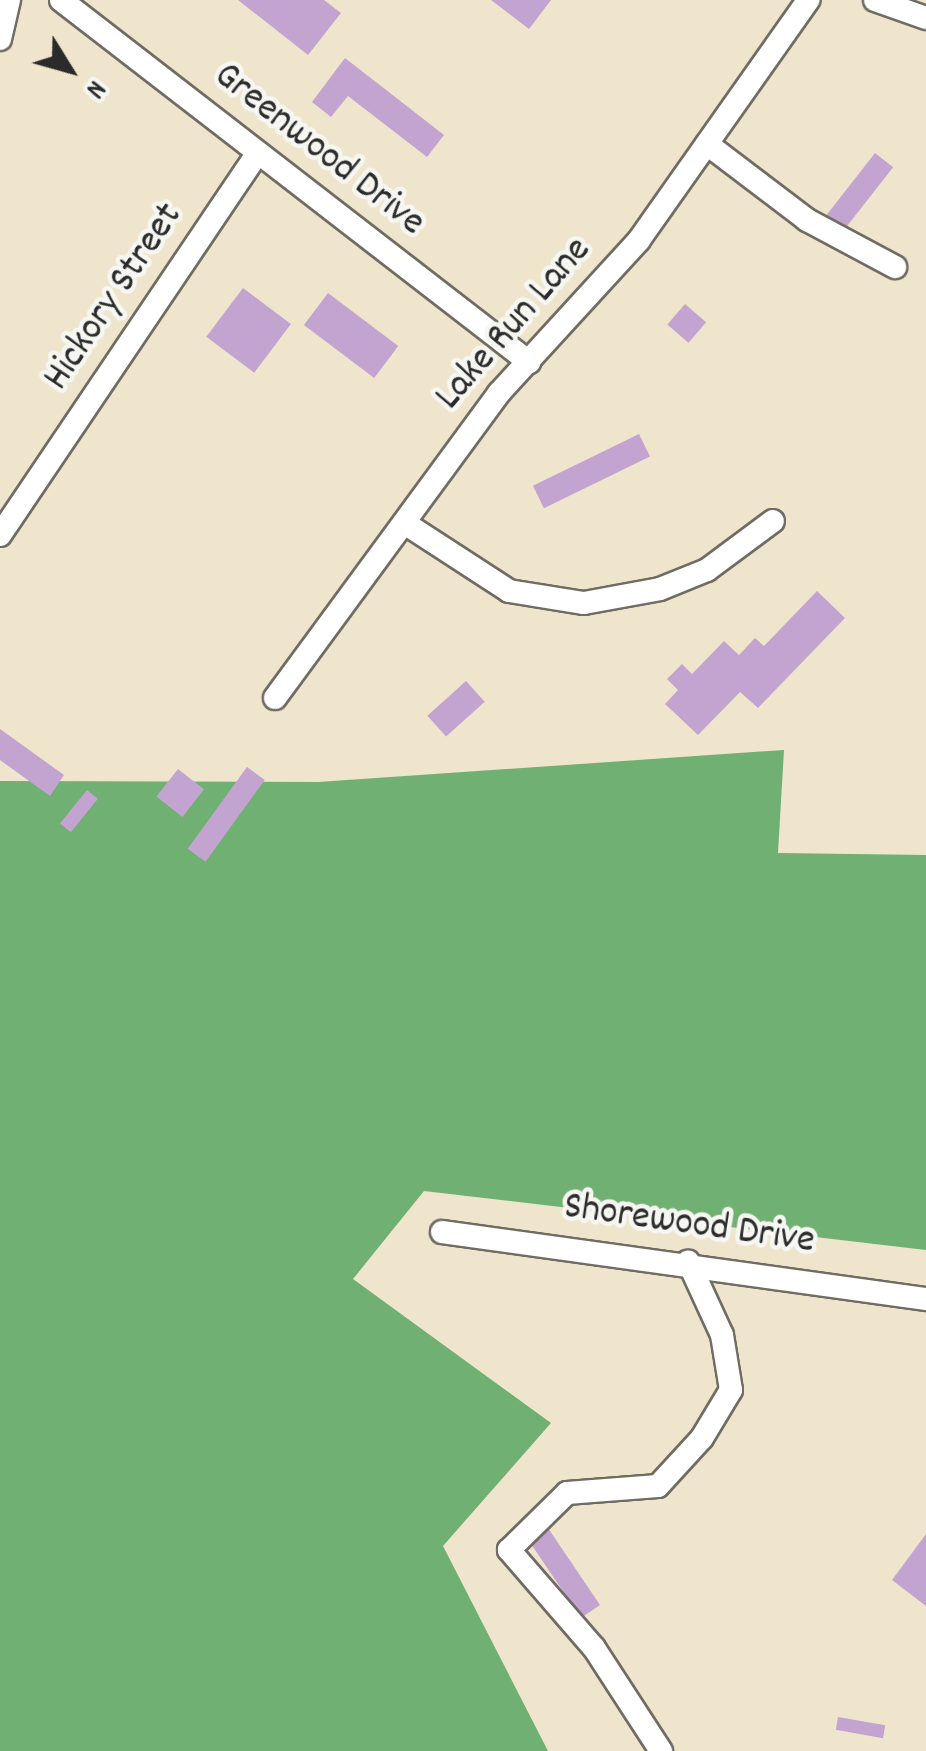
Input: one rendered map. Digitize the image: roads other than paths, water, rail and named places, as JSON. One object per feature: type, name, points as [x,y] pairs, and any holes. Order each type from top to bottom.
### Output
[{"type":"street","points":[[0,39],[9,0]]},
{"type":"street","name":"Greenwood Drive","points":[[62,0],[528,362]]},
{"type":"street","name":"Lake Run Lane","points":[[276,698],[406,524],[442,468],[528,362],[638,240],[808,0]]},
{"type":"street","points":[[875,0],[926,18]]},
{"type":"street","points":[[706,144],[807,220],[894,267]]},
{"type":"street","name":"Hickory Street","points":[[0,535],[258,152]]},
{"type":"street","points":[[406,524],[510,591],[584,603],[660,589],[707,570],[773,522]]},
{"type":"street","name":"Shorewood Drive","points":[[442,1232],[688,1261],[926,1299]]},
{"type":"street","points":[[661,1751],[594,1648],[509,1550],[567,1492],[658,1486],[702,1438],[731,1390],[722,1335],[688,1261]]}]
